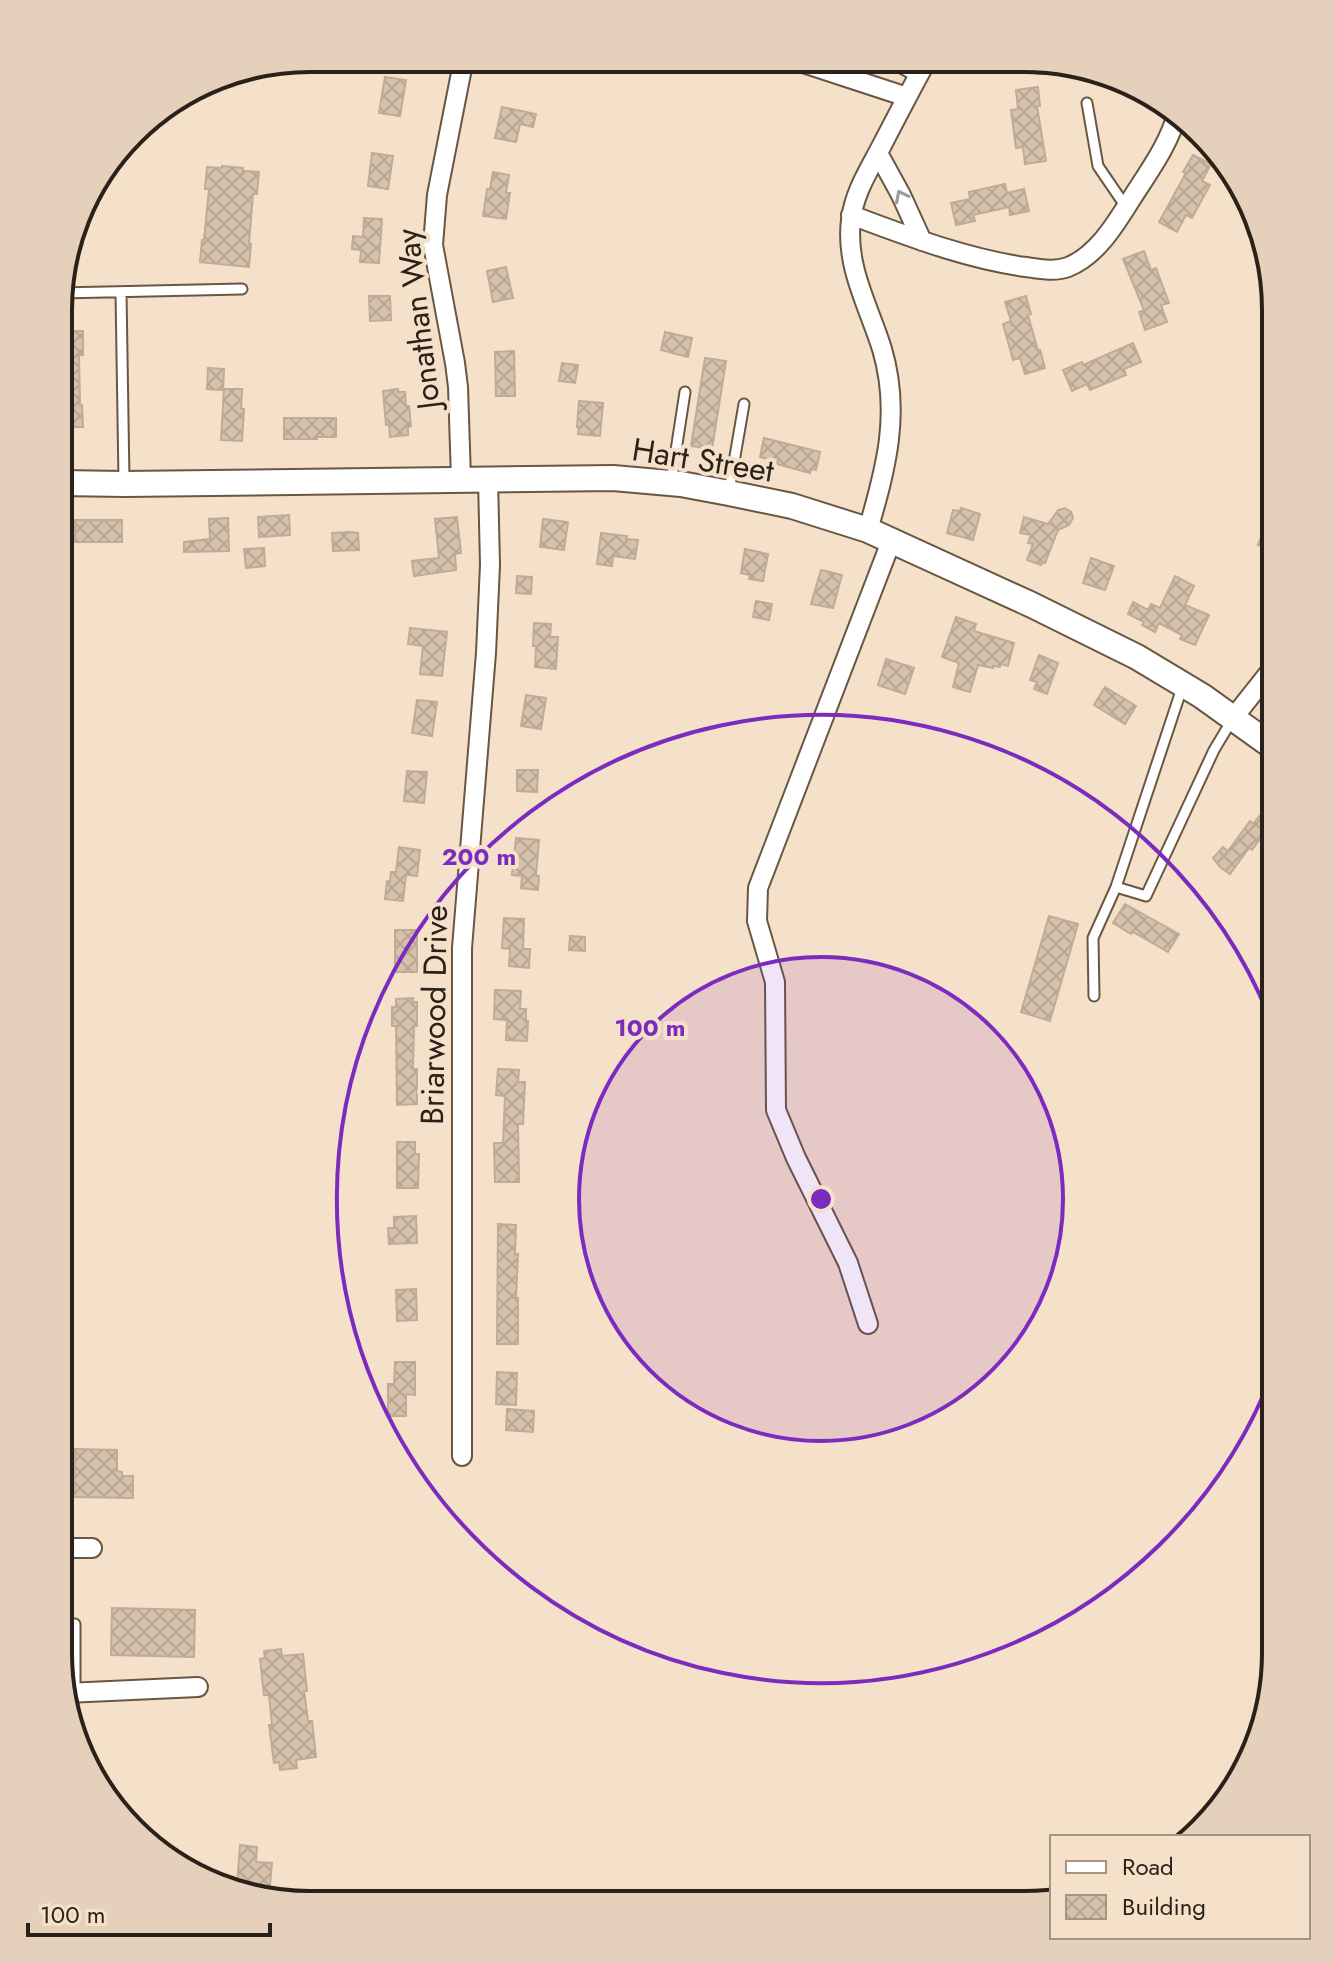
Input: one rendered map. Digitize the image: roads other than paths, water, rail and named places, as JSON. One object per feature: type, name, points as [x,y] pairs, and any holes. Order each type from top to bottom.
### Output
[{"type":"street","points":[[831,72],[907,97]]},
{"type":"street","points":[[868,530],[885,469],[892,404],[882,349],[861,294],[854,265],[851,215],[862,184],[920,72]]},
{"type":"street","name":"Jonathan Way","points":[[461,73],[437,195],[433,245],[455,363],[461,479]]},
{"type":"street","points":[[851,215],[922,241],[989,260],[1051,270],[1066,268],[1079,261],[1102,240],[1160,156],[1174,125]]},
{"type":"street","points":[[878,153],[922,241]]},
{"type":"street","name":"Hart Street","points":[[72,483],[613,478],[671,483],[729,493],[818,513],[892,539],[1102,639],[1183,684],[1262,738]]},
{"type":"street","name":"Briarwood Drive","points":[[462,1456],[462,961],[486,653],[490,565],[488,479]]},
{"type":"street","points":[[868,1324],[848,1263],[776,1110],[775,982],[757,921],[757,899],[763,874],[892,539]]},
{"type":"street","points":[[1234,717],[1262,682]]},
{"type":"street","points":[[72,1548],[92,1548]]},
{"type":"street","points":[[76,1693],[198,1687]]},
{"type":"lane","points":[[1087,103],[1098,166],[1126,207]]},
{"type":"lane","points":[[73,293],[242,289]]},
{"type":"lane","points":[[121,292],[124,484]]},
{"type":"lane","points":[[671,483],[685,392]]},
{"type":"lane","points":[[729,493],[744,404]]},
{"type":"lane","points":[[1094,996],[1093,938],[1116,887],[1183,684]]},
{"type":"lane","points":[[1116,887],[1146,896],[1214,750],[1234,717]]},
{"type":"lane","points":[[72,1624],[75,1624],[73,1672]]}]
